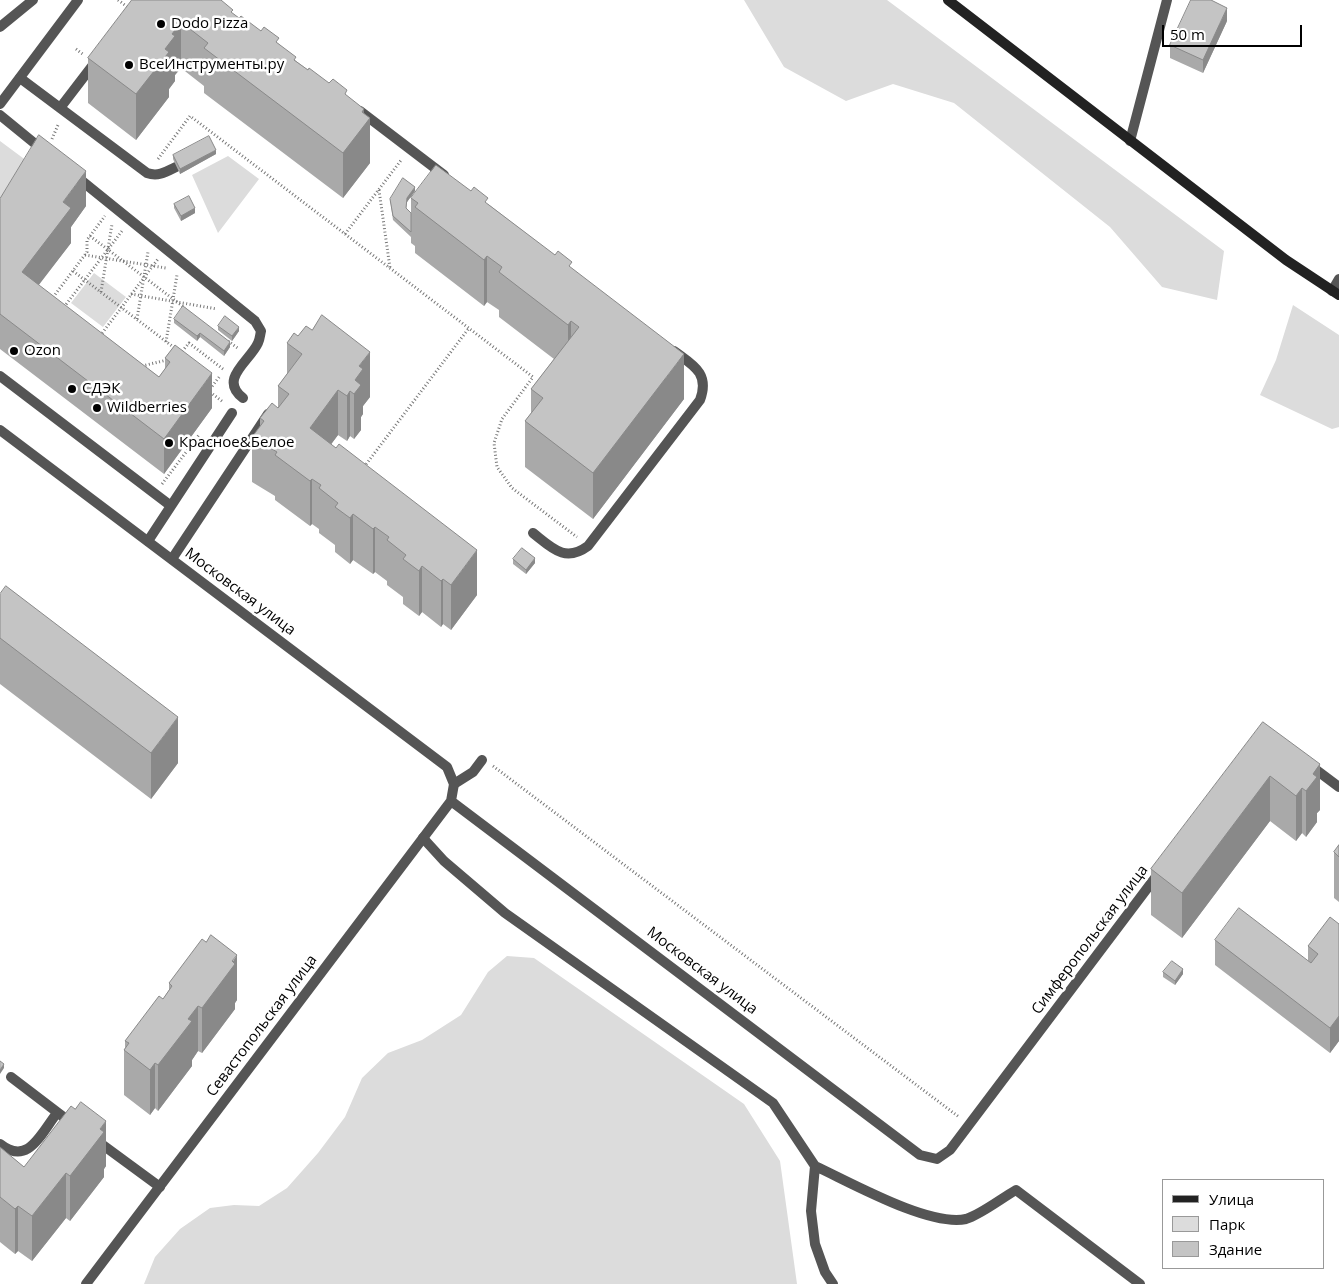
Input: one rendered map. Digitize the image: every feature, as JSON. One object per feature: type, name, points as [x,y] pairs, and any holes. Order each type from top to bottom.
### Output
[{"type":"main road","points":[[948,0],[1286,260],[1336,293]]},
{"type":"street","points":[[0,27],[32,0]]},
{"type":"street","points":[[0,104],[78,0]]},
{"type":"street","points":[[1130,141],[1167,0]]},
{"type":"street","points":[[60,108],[100,56]]},
{"type":"street","points":[[20,78],[147,173],[153,176],[163,174],[176,167]]},
{"type":"street","points":[[353,105],[452,180]]},
{"type":"street","points":[[0,115],[48,154]]},
{"type":"street","points":[[70,172],[110,210],[166,249],[255,321],[261,331],[258,342],[235,373],[232,384],[237,394],[243,398]]},
{"type":"street","points":[[1336,293],[1339,279]]},
{"type":"street","points":[[532,533],[555,550],[566,554],[579,553],[588,546],[700,400],[704,388],[702,377],[696,367],[664,343]]},
{"type":"street","points":[[0,376],[171,506]]},
{"type":"street","points":[[172,559],[274,406]]},
{"type":"street","points":[[148,541],[232,413]]},
{"type":"street","name":"Московская улица","points":[[0,430],[447,766],[454,784]]},
{"type":"street","points":[[452,801],[454,784],[473,772],[482,760]]},
{"type":"street","points":[[1302,760],[1339,787]]},
{"type":"street","name":"Московская улица","points":[[452,801],[920,1155],[937,1159]]},
{"type":"street","name":"Севастопольская улица","points":[[86,1284],[452,801]]},
{"type":"street","points":[[423,838],[444,861],[505,913],[773,1102],[815,1166],[913,1211],[946,1220],[967,1219],[1016,1190],[1140,1284]]},
{"type":"street","name":"Симферопольская улица","points":[[937,1159],[950,1150],[1166,864]]},
{"type":"street","points":[[11,1078],[160,1187]]},
{"type":"street","points":[[0,1144],[9,1151],[19,1154],[29,1149],[57,1113]]},
{"type":"street","points":[[815,1166],[811,1211],[815,1244],[824,1272],[833,1284]]},
{"type":"path","points":[[118,0],[133,12]]},
{"type":"path","points":[[48,154],[56,134],[60,108]]},
{"type":"path","points":[[147,173],[190,116],[533,377],[502,419],[494,443],[497,468],[512,488],[588,546]]},
{"type":"path","points":[[345,234],[410,148]]},
{"type":"path","points":[[379,189],[390,268]]},
{"type":"path","points":[[99,209],[110,210]]},
{"type":"path","points":[[101,292],[112,219],[110,210]]},
{"type":"path","points":[[54,308],[48,303],[87,252],[87,240],[110,210]]},
{"type":"path","points":[[112,219],[130,234]]},
{"type":"path","points":[[60,312],[124,228]]},
{"type":"path","points":[[90,236],[193,314]]},
{"type":"path","points":[[137,319],[149,249],[185,278]]},
{"type":"path","points":[[96,340],[166,249]]},
{"type":"path","points":[[85,255],[174,269]]},
{"type":"path","points":[[73,271],[181,353]]},
{"type":"path","points":[[166,342],[178,272]]},
{"type":"path","points":[[131,294],[225,310],[218,305]]},
{"type":"path","points":[[362,470],[469,328]]},
{"type":"path","points":[[224,338],[240,350]]},
{"type":"path","points":[[177,359],[189,344],[224,371]]},
{"type":"path","points":[[234,357],[244,345]]},
{"type":"path","points":[[134,368],[167,360],[173,364]]},
{"type":"path","points":[[208,391],[229,364]]},
{"type":"path","points":[[201,386],[223,402]]},
{"type":"path","points":[[218,410],[226,398]]},
{"type":"path","points":[[162,486],[162,483],[201,432]]},
{"type":"path","points":[[502,771],[969,1125]]},
{"type":"green space","points":[[744,0],[887,0],[1224,251],[1217,300],[1162,287],[1110,227],[954,103],[893,84],[846,101],[784,67]]},
{"type":"green space","points":[[0,141],[31,164],[0,216]]},
{"type":"green space","points":[[228,156],[259,179],[218,233],[192,175]]},
{"type":"green space","points":[[94,273],[126,297],[103,327],[71,303]]},
{"type":"green space","points":[[1293,305],[1339,335],[1339,427],[1332,429],[1260,395],[1276,360]]},
{"type":"green space","points":[[507,956],[534,958],[744,1104],[780,1161],[797,1284],[144,1284],[155,1257],[180,1229],[210,1208],[234,1205],[259,1206],[287,1188],[318,1153],[345,1117],[362,1078],[388,1053],[422,1040],[461,1015],[488,972]]},
{"type":"building","points":[[132,0],[221,0],[239,18],[241,16],[261,31],[264,27],[279,38],[276,42],[296,57],[294,60],[308,70],[309,68],[329,83],[333,79],[347,90],[345,94],[364,109],[362,112],[370,118],[343,153],[204,48],[208,43],[181,22],[172,34],[175,36],[165,49],[169,52],[136,94],[88,58]]},
{"type":"building","points":[[1191,0],[1211,0],[1227,8],[1203,60],[1170,45]]},
{"type":"building","points":[[39,135],[86,171],[63,202],[71,208],[22,272],[159,377],[170,362],[165,358],[175,345],[212,373],[164,439],[0,314],[0,199]]},
{"type":"building","points":[[209,136],[216,150],[180,169],[173,155]]},
{"type":"building","points":[[436,165],[471,191],[474,187],[488,198],[485,202],[555,255],[558,251],[572,262],[569,266],[684,354],[593,473],[525,421],[543,398],[531,389],[579,327],[571,321],[568,325],[499,272],[502,267],[487,256],[484,260],[415,207],[418,203],[411,198]]},
{"type":"building","points":[[403,178],[415,187],[407,198],[406,208],[411,213],[411,232],[393,216],[390,199]]},
{"type":"building","points":[[189,196],[195,208],[181,216],[174,204]]},
{"type":"building","points":[[183,306],[230,342],[224,351],[200,333],[197,336],[174,319]]},
{"type":"building","points":[[322,315],[370,352],[359,366],[363,369],[355,380],[361,385],[354,394],[350,391],[347,396],[338,390],[310,428],[336,448],[339,444],[477,550],[451,585],[443,579],[441,581],[422,566],[419,571],[403,559],[406,555],[387,540],[389,537],[375,527],[373,529],[353,514],[350,518],[335,507],[338,503],[319,488],[321,485],[312,479],[310,481],[275,455],[277,452],[252,437],[264,421],[260,418],[272,403],[278,408],[289,394],[278,386],[302,354],[287,343],[294,333],[298,336],[306,326],[312,330]]},
{"type":"building","points":[[225,316],[239,327],[232,336],[218,326]]},
{"type":"building","points":[[522,548],[535,558],[526,570],[513,559]]},
{"type":"building","points":[[6,586],[178,717],[151,753],[0,638],[0,594]]},
{"type":"building","points":[[1263,722],[1320,764],[1313,774],[1317,777],[1306,791],[1302,788],[1296,796],[1270,776],[1182,893],[1151,869]]},
{"type":"building","points":[[1339,845],[1339,857],[1334,852]]},
{"type":"building","points":[[1239,908],[1311,963],[1318,954],[1308,946],[1330,917],[1339,924],[1339,1016],[1330,1028],[1215,940]]},
{"type":"building","points":[[211,935],[237,955],[232,961],[235,964],[202,1008],[198,1006],[188,1019],[192,1021],[158,1065],[155,1063],[150,1070],[124,1050],[129,1043],[125,1041],[159,996],[163,999],[172,986],[169,983],[202,939],[206,942]]},
{"type":"building","points":[[1172,961],[1183,969],[1175,981],[1163,972]]},
{"type":"building","points":[[0,1061],[4,1064],[0,1070]]},
{"type":"building","points":[[81,1102],[106,1121],[100,1129],[104,1132],[70,1176],[66,1173],[32,1216],[18,1206],[15,1209],[0,1197],[0,1147],[24,1167],[71,1106],[75,1109]]},
{"type":"place","name":"Dodo Pizza","points":[[161,24]]},
{"type":"place","name":"ВсеИнструменты.ру","points":[[129,65]]},
{"type":"place","name":"Ozon","points":[[14,351]]},
{"type":"place","name":"СДЭК","points":[[72,389]]},
{"type":"place","name":"Wildberries","points":[[97,408]]},
{"type":"place","name":"Красное&Белое","points":[[169,443]]}]
